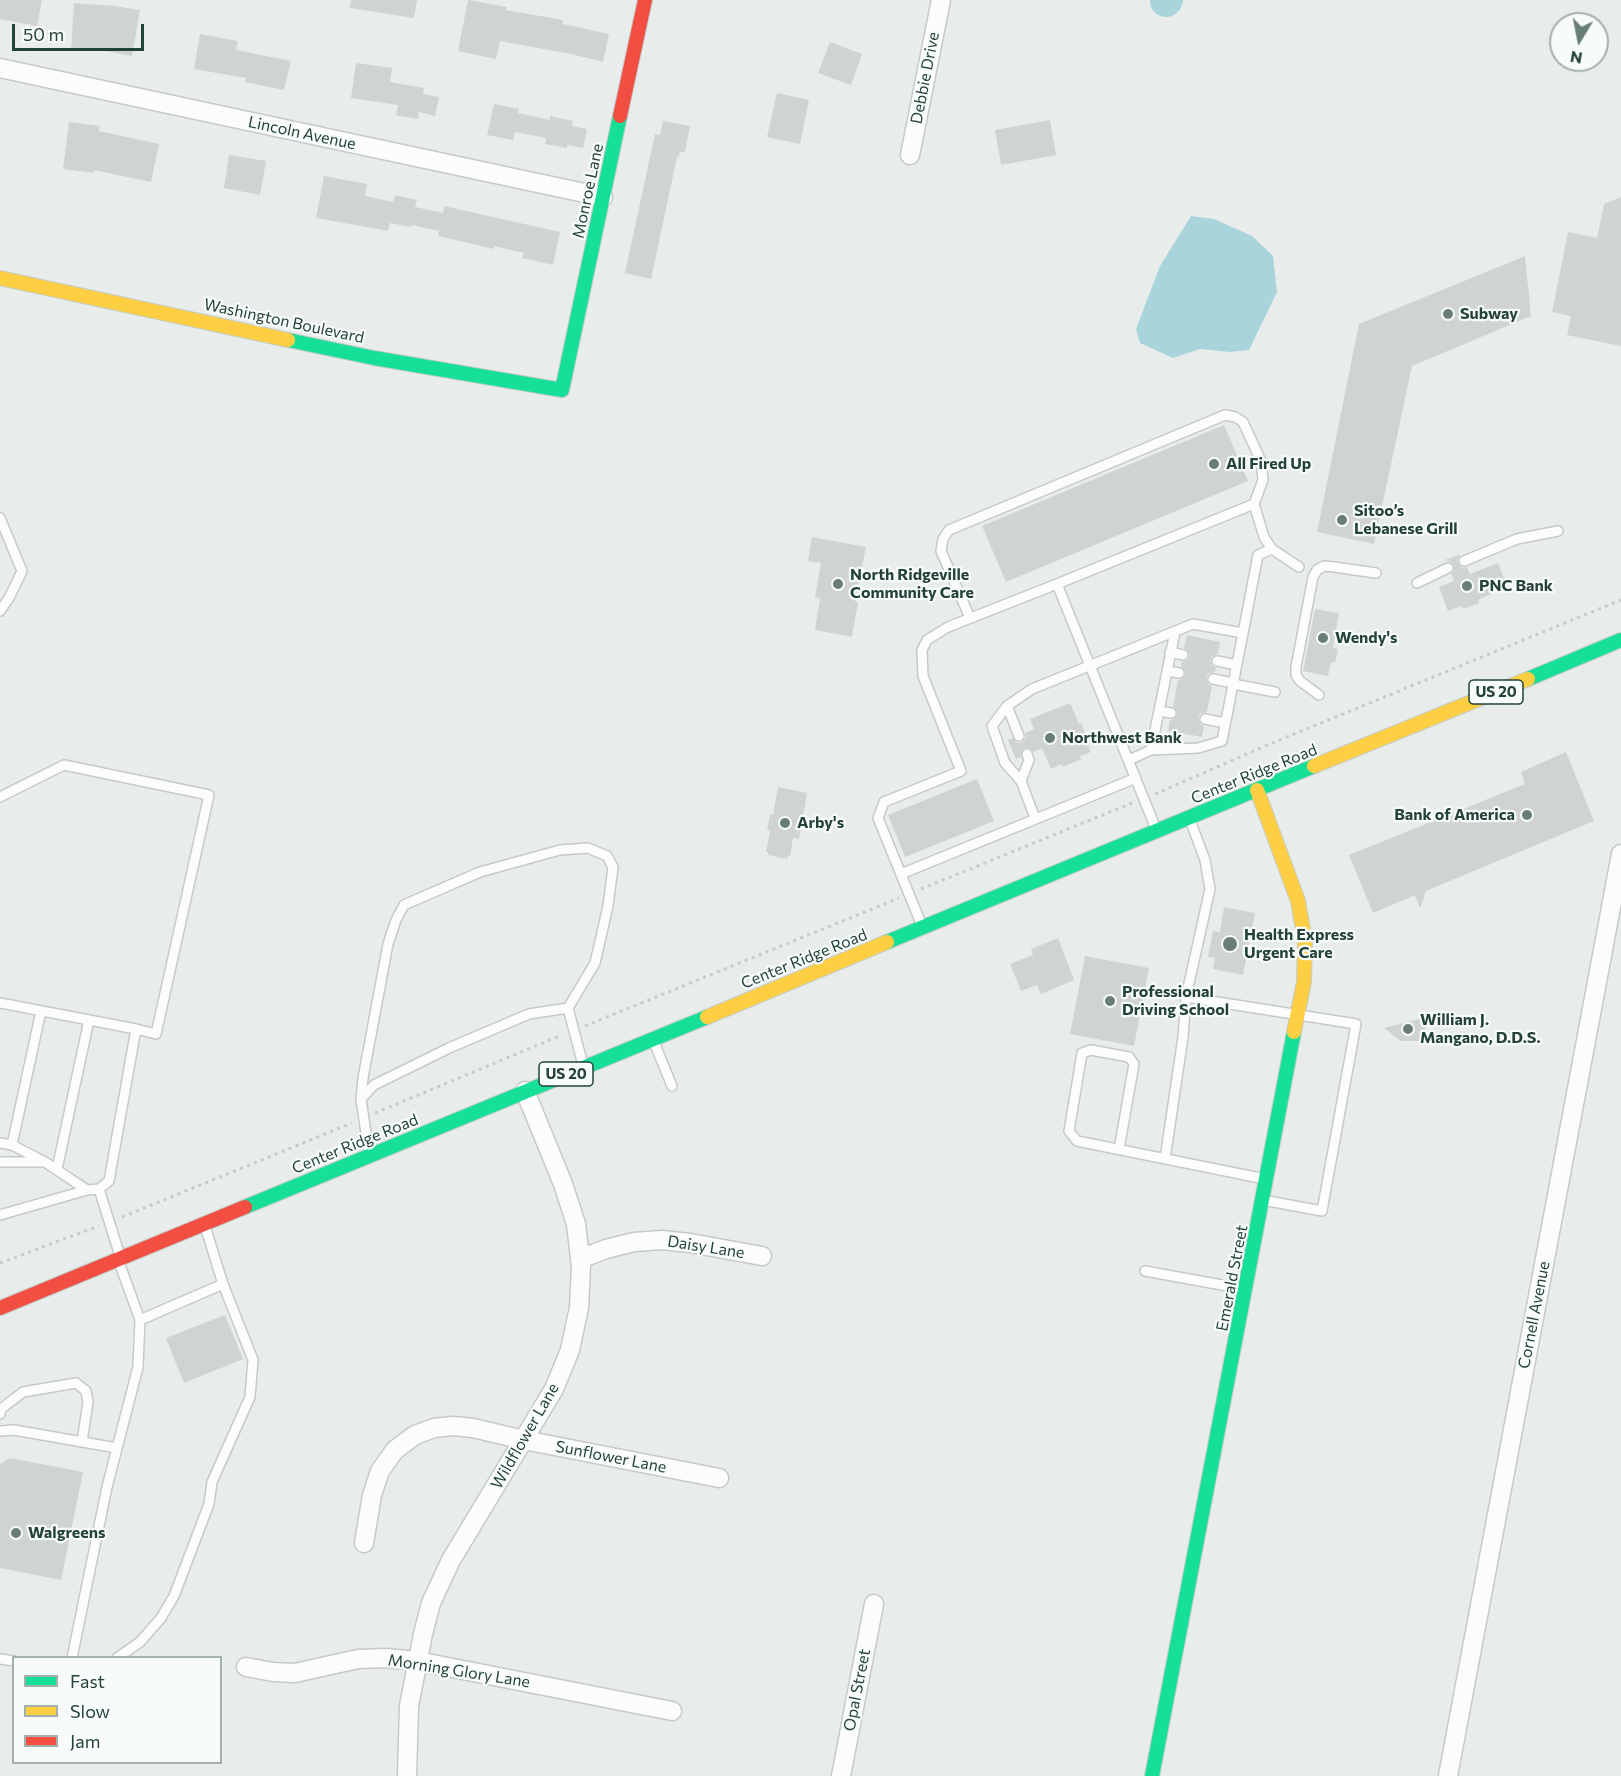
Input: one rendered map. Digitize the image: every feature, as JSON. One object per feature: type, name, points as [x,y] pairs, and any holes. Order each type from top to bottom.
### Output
[{"type":"street","name":"Monroe Lane","points":[[562,390],[645,0]]},
{"type":"street","name":"Debbie Drive","points":[[910,155],[941,0]]},
{"type":"street","name":"Lincoln Avenue","points":[[0,68],[603,197]]},
{"type":"street","name":"Washington Boulevard","points":[[0,278],[374,358],[562,390]]},
{"type":"street","name":"Center Ridge Road","points":[[0,1308],[1621,640]]},
{"type":"street","name":"Emerald Street","points":[[1152,1776],[1299,1013],[1305,962],[1302,921],[1292,881],[1257,790]]},
{"type":"street","name":"Cornell Avenue","points":[[1448,1776],[1621,854]]},
{"type":"street","name":"Wildflower Lane","points":[[407,1776],[409,1706],[431,1603],[443,1574],[554,1389],[570,1350],[579,1308],[580,1259],[576,1224],[563,1184],[525,1091]]},
{"type":"street","name":"Daisy Lane","points":[[580,1259],[634,1242],[662,1240],[762,1256]]},
{"type":"street","name":"Sunflower Lane","points":[[364,1543],[372,1495],[380,1471],[395,1450],[415,1435],[434,1428],[453,1426],[473,1428],[719,1478]]},
{"type":"street","name":"Opal Street","points":[[841,1776],[874,1604]]},
{"type":"street","name":"Morning Glory Lane","points":[[246,1667],[295,1673],[358,1659],[417,1660],[672,1711]]},
{"type":"lane","points":[[970,618],[941,551],[943,539],[949,530],[1225,415],[1243,422],[1261,461],[1263,480],[1254,504],[1264,537],[1272,549],[1299,567]]},
{"type":"lane","points":[[923,928],[878,818],[884,802],[961,771],[923,676],[922,650],[927,640],[936,633],[970,618],[1254,504]]},
{"type":"lane","points":[[0,518],[22,571],[0,611]]},
{"type":"lane","points":[[1464,561],[1517,539],[1558,531]]},
{"type":"lane","points":[[1128,760],[1151,750],[1198,748],[1222,741],[1257,555],[1272,549]]},
{"type":"lane","points":[[1319,695],[1300,681],[1296,675],[1313,578],[1317,570],[1324,566],[1376,573]]},
{"type":"lane","points":[[1417,584],[1448,568]]},
{"type":"lane","points":[[1057,585],[1157,831]]},
{"type":"lane","points":[[1035,818],[1022,781],[1005,763],[992,726],[1007,706],[1032,689],[1193,624],[1243,633]]},
{"type":"lane","points":[[1151,750],[1174,632]]},
{"type":"lane","points":[[1170,652],[1183,654]]},
{"type":"lane","points":[[1217,661],[1237,665]]},
{"type":"lane","points":[[1167,670],[1179,673]]},
{"type":"lane","points":[[1213,679],[1275,692]]},
{"type":"lane","points":[[1007,706],[1019,735]]},
{"type":"lane","points":[[1159,711],[1172,713]]},
{"type":"lane","points":[[1205,719],[1225,723]]},
{"type":"lane","points":[[1022,781],[1029,760],[1027,754]]},
{"type":"lane","points":[[0,797],[64,765],[209,795],[156,1034],[0,1003]]},
{"type":"lane","points":[[901,874],[1136,778]]},
{"type":"lane","points":[[1165,1159],[1183,1037],[1186,997],[1210,889],[1205,860],[1189,818]]},
{"type":"lane","points":[[370,1155],[361,1099],[363,1078],[388,944],[396,920],[404,905],[480,872],[560,850],[588,848],[607,856],[613,867],[595,963],[568,1008],[583,1068]]},
{"type":"lane","points":[[1186,997],[1299,1013],[1356,1024],[1322,1211],[1263,1200]]},
{"type":"lane","points":[[361,1099],[374,1085],[449,1048],[529,1014],[568,1008]]},
{"type":"lane","points":[[12,1145],[42,1011]]},
{"type":"lane","points":[[57,1169],[89,1020]]},
{"type":"lane","points":[[0,1215],[87,1190],[99,1189],[109,1181],[136,1029]]},
{"type":"lane","points":[[653,1039],[672,1086]]},
{"type":"lane","points":[[1119,1149],[1134,1064],[1129,1057],[1090,1050],[1082,1053],[1069,1131],[1077,1141],[1267,1179]]},
{"type":"lane","points":[[0,1143],[12,1145],[45,1162],[87,1190]]},
{"type":"lane","points":[[0,1162],[45,1162]]},
{"type":"lane","points":[[72,1656],[117,1448],[138,1367],[140,1320],[119,1259],[99,1189]]},
{"type":"lane","points":[[120,1656],[140,1642],[161,1618],[170,1602],[204,1521],[212,1482],[250,1397],[252,1360],[223,1284],[204,1224]]},
{"type":"lane","points":[[1145,1270],[1246,1290]]},
{"type":"lane","points":[[140,1320],[223,1284]]},
{"type":"lane","points":[[0,1414],[1,1409],[23,1392],[76,1383],[86,1391],[88,1402],[82,1442]]},
{"type":"lane","points":[[0,1431],[14,1430],[117,1448]]},
{"type":"path","points":[[0,1263],[110,1222],[1621,600]]},
{"type":"water","points":[[1191,216],[1214,219],[1252,236],[1273,256],[1277,292],[1249,350],[1230,352],[1200,349],[1173,358],[1140,343],[1136,329],[1160,266]]},
{"type":"building","points":[[0,0],[42,0],[37,26],[0,19]]},
{"type":"building","points":[[351,0],[417,0],[414,18],[350,8]]},
{"type":"building","points":[[468,0],[507,7],[506,10],[563,20],[563,24],[609,34],[603,62],[500,41],[496,59],[458,51]]},
{"type":"building","points":[[74,3],[140,10],[132,56],[94,49],[93,51],[71,50]]},
{"type":"building","points":[[200,34],[238,41],[236,50],[291,61],[284,90],[245,82],[246,78],[194,69]]},
{"type":"building","points":[[830,42],[862,54],[851,85],[818,73]]},
{"type":"building","points":[[356,63],[392,68],[390,82],[424,88],[423,94],[439,97],[435,116],[419,112],[418,119],[396,115],[398,105],[351,98]]},
{"type":"building","points":[[777,93],[809,100],[800,144],[767,137]]},
{"type":"building","points":[[494,104],[519,109],[518,113],[550,120],[550,116],[573,121],[572,126],[587,129],[583,148],[545,144],[546,138],[515,132],[513,140],[487,135]]},
{"type":"building","points":[[1050,120],[1056,155],[1001,165],[995,130]]},
{"type":"building","points":[[663,121],[690,126],[685,152],[680,152],[677,157],[651,279],[625,273],[655,134],[660,135]]},
{"type":"building","points":[[69,122],[100,126],[99,131],[159,144],[151,182],[94,170],[94,173],[63,169]]},
{"type":"building","points":[[229,155],[266,161],[260,195],[224,188]]},
{"type":"building","points":[[324,176],[367,184],[365,196],[393,202],[395,195],[417,200],[415,207],[443,213],[444,206],[560,232],[553,265],[522,258],[524,253],[494,246],[494,249],[438,236],[439,231],[412,225],[411,227],[390,223],[388,231],[316,218]]},
{"type":"building","points":[[1621,197],[1621,346],[1567,335],[1571,316],[1552,312],[1568,232],[1597,238],[1604,204]]},
{"type":"building","points":[[1525,256],[1531,316],[1412,366],[1374,544],[1317,532],[1359,324]]},
{"type":"building","points":[[1224,425],[1248,481],[1006,582],[982,526]]},
{"type":"building","name":"North Ridgeville Community Care","points":[[812,537],[866,547],[855,601],[858,602],[852,637],[815,630],[820,598],[815,597],[821,563],[808,561]]},
{"type":"building","points":[[1461,554],[1457,560],[1458,564],[1463,568],[1467,567],[1470,574],[1498,563],[1505,581],[1489,588],[1491,594],[1478,600],[1479,603],[1463,609],[1462,606],[1448,611],[1439,587],[1454,581],[1451,574],[1454,566],[1445,560]]},
{"type":"building","points":[[1315,609],[1339,613],[1333,648],[1338,649],[1335,663],[1331,662],[1328,676],[1303,671]]},
{"type":"building","points":[[1187,635],[1220,642],[1218,654],[1212,656],[1210,660],[1212,666],[1216,668],[1215,672],[1208,674],[1206,678],[1208,684],[1212,686],[1207,712],[1200,714],[1198,718],[1200,724],[1204,726],[1202,737],[1168,731],[1170,720],[1177,715],[1177,710],[1173,707],[1178,680],[1185,675],[1185,670],[1181,667],[1182,662],[1190,656],[1184,648]]},
{"type":"building","name":"Northwest Bank","points":[[1070,703],[1090,744],[1088,745],[1091,752],[1080,756],[1081,760],[1062,767],[1061,764],[1051,769],[1042,748],[1033,752],[1029,748],[1024,748],[1021,757],[1016,759],[1008,740],[1013,738],[1017,743],[1022,742],[1026,738],[1025,733],[1034,729],[1030,719]]},
{"type":"building","points":[[1566,752],[1594,821],[1426,891],[1420,908],[1415,895],[1373,913],[1349,855],[1525,784],[1521,772]]},
{"type":"building","points":[[977,779],[994,821],[905,857],[888,815]]},
{"type":"building","name":"Arby's","points":[[778,787],[807,793],[799,839],[793,838],[790,856],[787,859],[768,855],[766,852],[770,831],[767,830],[770,815],[773,815]]},
{"type":"building","name":"Health Express Urgent Care","points":[[1224,907],[1255,913],[1243,975],[1213,969],[1215,958],[1208,957],[1213,931],[1220,932]]},
{"type":"building","points":[[1058,938],[1074,980],[1041,994],[1037,985],[1021,991],[1010,964],[1033,955],[1031,949]]},
{"type":"building","name":"Professional Driving School","points":[[1085,956],[1149,968],[1134,1046],[1070,1034]]},
{"type":"building","name":"William J. Mangano, D.D.S.","points":[[1427,1017],[1423,1041],[1401,1041],[1384,1028]]},
{"type":"building","points":[[225,1315],[243,1359],[184,1383],[166,1338]]},
{"type":"building","name":"Walgreens","points":[[10,1458],[83,1472],[61,1580],[0,1568],[0,1464]]},
{"type":"traffic: fast","points":[[288,340],[374,358],[562,390],[620,116]]},
{"type":"traffic: fast","points":[[1528,679],[1621,640]]},
{"type":"traffic: fast","points":[[887,942],[1314,766]]},
{"type":"traffic: fast","points":[[245,1207],[707,1017]]},
{"type":"traffic: fast","points":[[1152,1776],[1294,1032]]},
{"type":"traffic: slow","points":[[0,278],[288,340]]},
{"type":"traffic: slow","points":[[1314,766],[1528,679]]},
{"type":"traffic: slow","points":[[1257,790],[1298,901],[1305,941],[1304,982],[1294,1032]]},
{"type":"traffic: slow","points":[[707,1017],[887,942]]},
{"type":"traffic: jam","points":[[620,116],[645,0]]},
{"type":"traffic: jam","points":[[0,1308],[245,1207]]},
{"type":"place","name":"Subway","points":[[1448,314]]},
{"type":"place","name":"All Fired Up","points":[[1214,464]]},
{"type":"place","name":"Sitoo’s Lebanese Grill","points":[[1342,520]]},
{"type":"place","name":"North Ridgeville Community Care","points":[[838,584]]},
{"type":"place","name":"PNC Bank","points":[[1467,586]]},
{"type":"place","name":"Wendy's","points":[[1323,638]]},
{"type":"place","name":"Northwest Bank","points":[[1050,738]]},
{"type":"place","name":"Bank of America","points":[[1527,815]]},
{"type":"place","name":"Arby's","points":[[785,823]]},
{"type":"place","name":"Health Express Urgent Care","points":[[1230,944]]},
{"type":"place","name":"Professional Driving School","points":[[1110,1001]]},
{"type":"place","name":"William J. Mangano, D.D.S.","points":[[1408,1029]]},
{"type":"place","name":"Walgreens","points":[[16,1533]]}]
